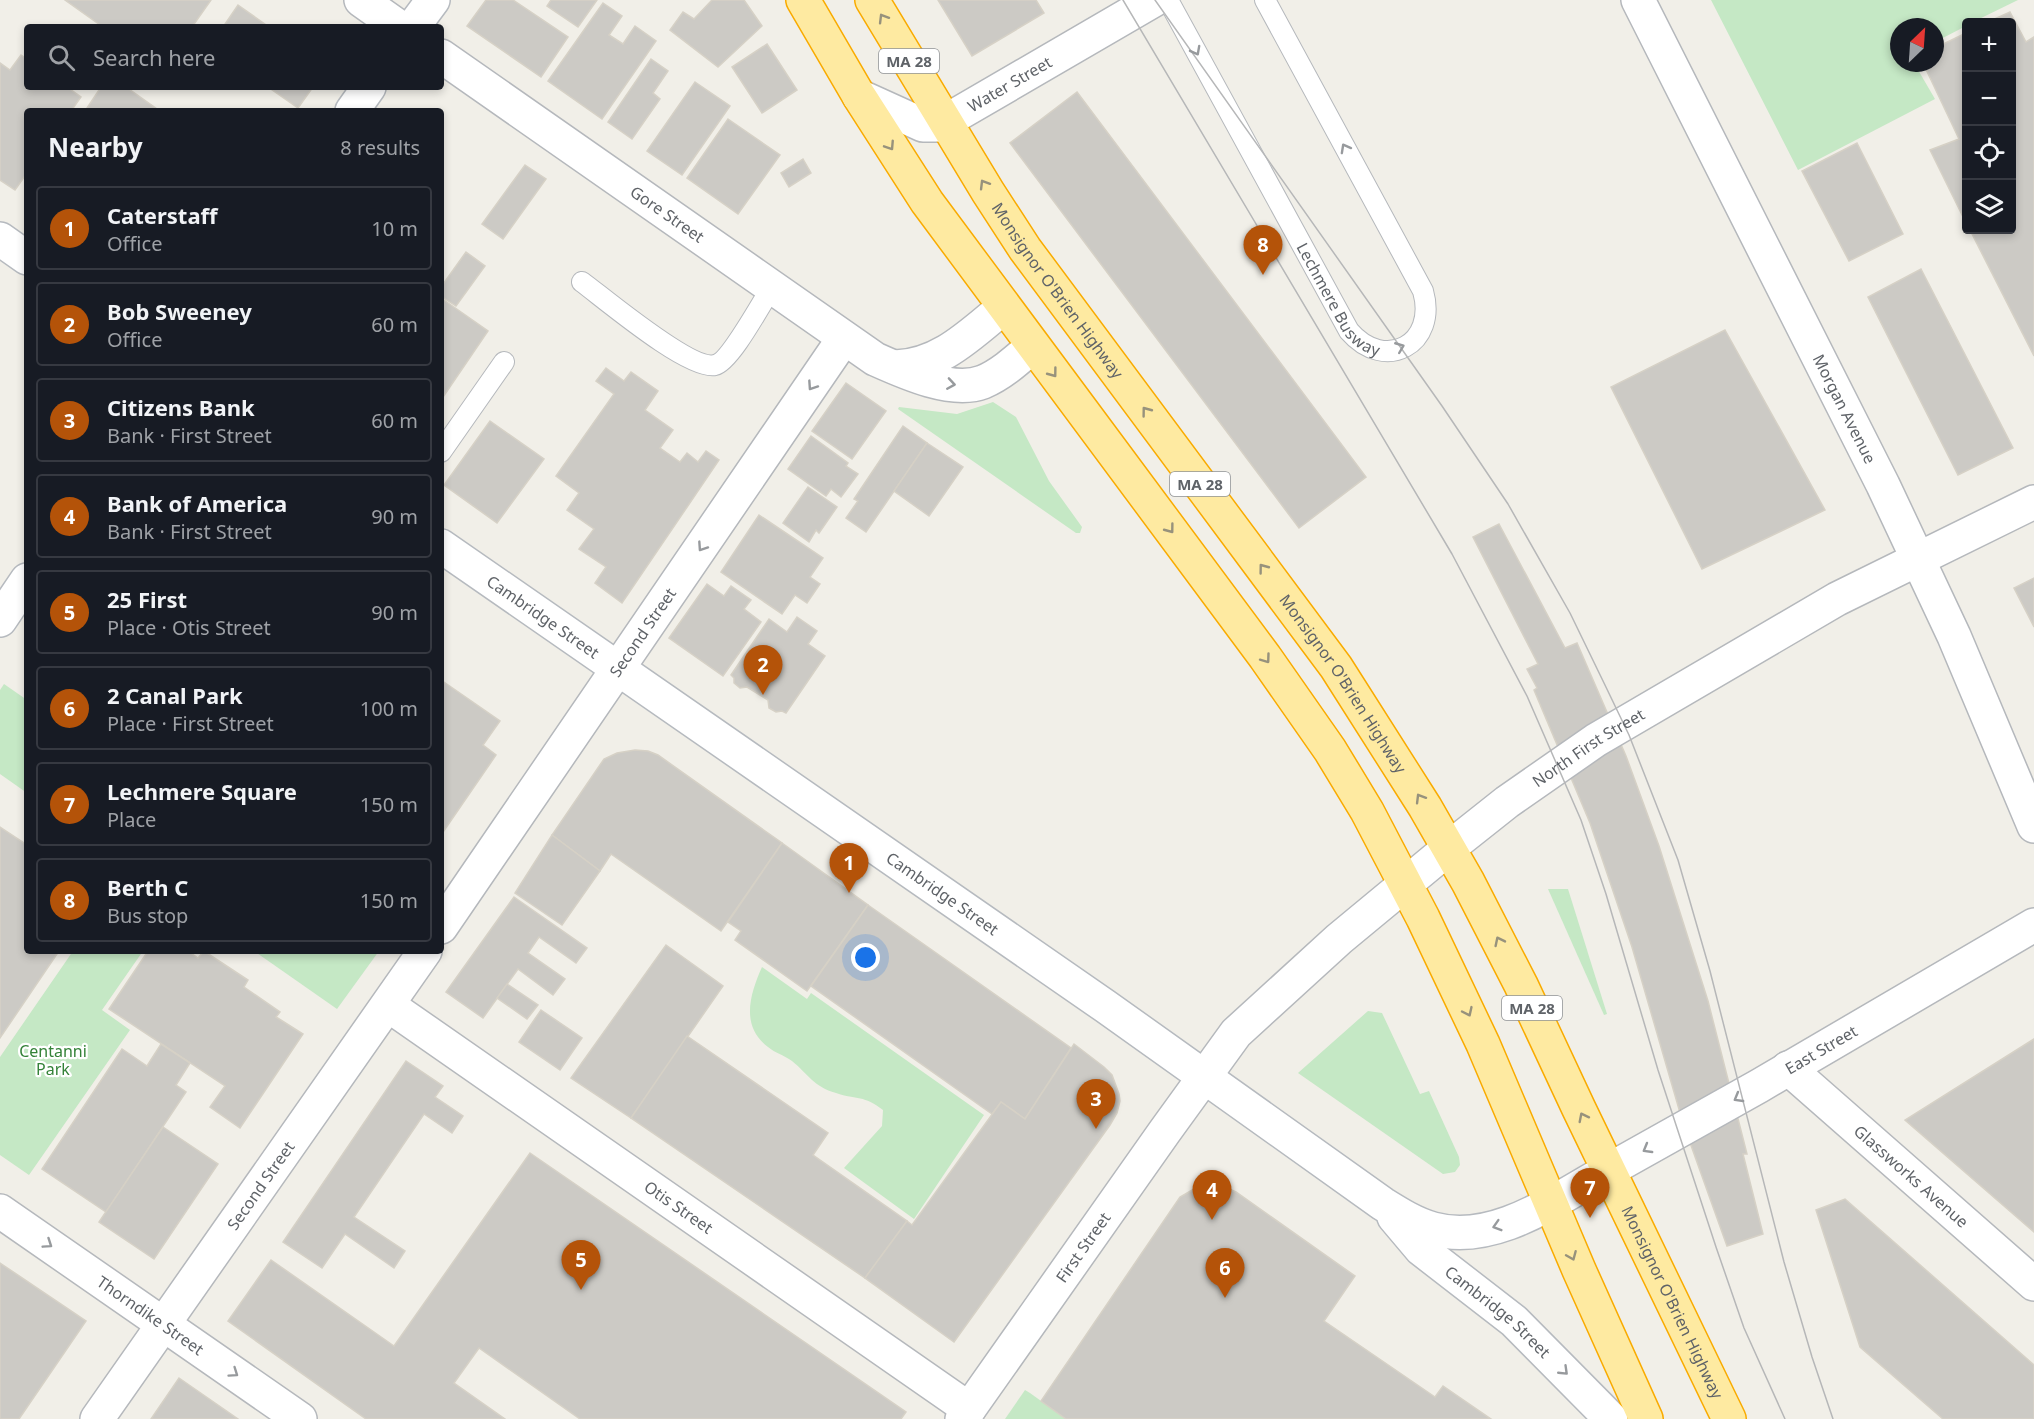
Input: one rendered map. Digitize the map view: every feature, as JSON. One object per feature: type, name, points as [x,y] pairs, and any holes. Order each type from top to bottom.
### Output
[{"type":"highway","name":"MA 28","points":[[803,0],[927,202],[1288,689],[1355,791],[1406,884],[1483,1044],[1595,1307],[1646,1419]]},
{"type":"highway","name":"Monsignor O'Brien Highway","points":[[872,0],[1029,255],[1336,667],[1391,751],[1449,849],[1521,984],[1729,1419]]},
{"type":"street","points":[[361,0],[395,24]]},
{"type":"street","points":[[415,24],[433,0]]},
{"type":"street","name":"Water Street","points":[[860,96],[923,125],[934,126],[946,122],[1154,0]]},
{"type":"street","name":"Morgan Avenue","points":[[1638,0],[1878,475],[1954,636],[2034,826]]},
{"type":"street","name":"Gore Street","points":[[444,59],[876,359],[947,384],[968,386],[992,378],[1008,368],[1033,346]]},
{"type":"street","points":[[354,108],[367,90]]},
{"type":"street","points":[[0,239],[24,256]]},
{"type":"street","points":[[895,367],[918,365],[938,357],[1004,307]]},
{"type":"street","name":"Second Street","points":[[444,923],[844,338]]},
{"type":"street","name":"North First Street","points":[[1204,1077],[1246,1022],[1339,939],[1507,802],[1596,740],[1837,599],[2034,502]]},
{"type":"street","name":"Cambridge Street","points":[[444,548],[1383,1204],[1420,1225],[1432,1229],[1459,1232],[1500,1226],[1522,1217],[1609,1170]]},
{"type":"street","points":[[0,620],[24,584]]},
{"type":"street","name":"East Street","points":[[1609,1170],[2034,926]]},
{"type":"street","name":"Second Street","points":[[97,1419],[423,954]]},
{"type":"street","name":"Otis Street","points":[[388,1005],[966,1414]]},
{"type":"street","name":"Glassworks Avenue","points":[[1788,1068],[2034,1284]]},
{"type":"street","name":"First Street","points":[[966,1414],[1204,1077]]},
{"type":"street","name":"Cambridge Street","points":[[1383,1204],[1421,1249],[1514,1321],[1611,1419]]},
{"type":"street","name":"Thorndike Street","points":[[0,1211],[300,1419]]},
{"type":"lane","name":"Lechmere Busway","points":[[1168,0],[1349,331],[1358,341],[1371,348],[1386,351],[1397,350],[1412,342],[1420,333],[1425,322],[1427,309],[1423,291],[1265,0]]},
{"type":"lane","points":[[582,282],[674,350],[702,364],[715,365],[724,360],[733,349],[772,287]]},
{"type":"lane","points":[[444,448],[504,362]]},
{"type":"green space","points":[[1711,0],[2018,0],[1981,18],[1962,18],[1962,28],[1944,37],[1944,18],[1890,18],[1890,72],[1919,72],[1935,99],[1798,170]]},
{"type":"green space","points":[[993,402],[1016,417],[1049,481],[1082,527],[1080,533],[1076,533],[898,409],[899,407],[957,414]]},
{"type":"green space","points":[[4,684],[24,698],[24,791],[0,774],[0,690]]},
{"type":"green space","points":[[1548,889],[1568,889],[1607,1014],[1604,1015]]},
{"type":"green space","name":"Centanni Park","points":[[71,954],[141,954],[102,1010],[130,1030],[29,1175],[0,1155],[0,1057]]},
{"type":"green space","points":[[258,954],[377,954],[337,1009]]},
{"type":"green space","points":[[762,967],[807,999],[811,993],[984,1115],[914,1219],[844,1168],[882,1126],[883,1110],[865,1100],[822,1087],[792,1061],[759,1039],[751,1020],[750,1009],[754,988]]},
{"type":"green space","points":[[1368,1011],[1382,1013],[1420,1094],[1429,1091],[1459,1157],[1460,1165],[1455,1172],[1443,1174],[1298,1073]]},
{"type":"green space","points":[[1025,1390],[1030,1393],[1066,1419],[1005,1419]]},
{"type":"building","points":[[65,0],[211,0],[194,24],[99,24]]},
{"type":"building","points":[[486,0],[513,0],[568,37],[541,77],[467,26]]},
{"type":"building","points":[[551,0],[597,0],[578,27],[547,6]]},
{"type":"building","points":[[712,0],[744,0],[762,26],[718,67],[670,30],[683,12],[694,19]]},
{"type":"building","points":[[938,0],[1036,0],[1044,13],[972,56]]},
{"type":"building","points":[[603,3],[622,16],[609,35],[623,44],[635,26],[656,41],[602,119],[548,81]]},
{"type":"building","points":[[238,5],[265,24],[225,24]]},
{"type":"building","points":[[2010,12],[2013,18],[1997,18]]},
{"type":"building","points":[[2016,23],[2026,42],[2034,37],[2034,356],[1972,234],[2016,234]]},
{"type":"building","points":[[1962,35],[1962,215],[1930,150],[1959,139],[1927,72],[1944,72],[1944,44]]},
{"type":"building","points":[[767,44],[797,90],[762,113],[732,67]]},
{"type":"building","points":[[21,55],[24,57],[24,90],[71,90],[81,97],[73,108],[24,108],[24,177],[15,190],[0,180],[0,63],[10,70]]},
{"type":"building","points":[[651,59],[668,71],[653,93],[660,99],[632,139],[608,122]]},
{"type":"building","points":[[695,82],[730,106],[682,175],[647,151]]},
{"type":"building","points":[[99,90],[130,90],[156,108],[87,108]]},
{"type":"building","points":[[272,90],[311,90],[298,108]]},
{"type":"building","points":[[1077,92],[1366,477],[1299,528],[1010,143]]},
{"type":"building","points":[[728,119],[780,155],[738,214],[687,178]]},
{"type":"building","points":[[1857,143],[1903,234],[1849,261],[1802,171]]},
{"type":"building","points":[[803,159],[811,173],[789,187],[781,173]]},
{"type":"building","points":[[525,165],[546,179],[503,239],[482,224]]},
{"type":"building","points":[[466,252],[485,266],[456,306],[444,298],[444,283]]},
{"type":"building","points":[[1921,269],[2013,448],[1958,475],[1868,297]]},
{"type":"building","points":[[444,300],[488,331],[444,396]]},
{"type":"building","points":[[1725,330],[1825,510],[1702,569],[1611,387]]},
{"type":"building","points":[[606,368],[624,381],[631,372],[658,391],[645,410],[673,430],[660,448],[680,462],[687,453],[698,462],[706,451],[719,460],[622,603],[595,583],[606,567],[579,549],[594,529],[567,510],[579,493],[556,476],[614,394],[596,381]]},
{"type":"building","points":[[846,383],[886,411],[852,459],[812,431]]},
{"type":"building","points":[[490,421],[544,459],[497,523],[444,485]]},
{"type":"building","points":[[903,426],[927,443],[866,532],[846,518],[858,501],[854,499]]},
{"type":"building","points":[[811,436],[848,463],[846,466],[858,474],[841,497],[831,489],[826,496],[788,469]]},
{"type":"building","points":[[927,443],[963,467],[929,516],[894,491]]},
{"type":"building","points":[[808,487],[837,507],[819,533],[816,530],[809,542],[783,523]]},
{"type":"building","points":[[759,515],[823,558],[810,577],[820,584],[807,603],[795,595],[782,614],[721,572]]},
{"type":"building","points":[[1499,524],[1565,648],[1577,643],[1626,756],[1659,846],[1708,1001],[1747,1154],[1743,1154],[1763,1234],[1727,1246],[1683,1123],[1632,947],[1590,823],[1534,690],[1537,688],[1527,669],[1538,664],[1473,537]]},
{"type":"building","points":[[2034,578],[2034,627],[2014,588]]},
{"type":"building","points":[[707,584],[724,596],[731,586],[751,600],[744,609],[761,622],[723,676],[669,638]]},
{"type":"building","points":[[797,617],[817,631],[808,644],[825,656],[786,713],[776,712],[769,708],[768,700],[747,687],[740,688],[734,683],[731,675],[769,619],[787,632]]},
{"type":"building","points":[[444,682],[500,721],[483,745],[496,755],[444,831]]},
{"type":"building","points":[[635,750],[658,755],[782,843],[721,931],[611,854],[600,871],[552,835],[604,759],[617,753]]},
{"type":"building","points":[[0,827],[24,843],[24,954],[57,954],[0,1038]]},
{"type":"building","points":[[552,835],[600,871],[562,925],[515,893]]},
{"type":"building","points":[[782,843],[868,905],[807,991],[735,940],[741,931],[728,922]]},
{"type":"building","points":[[514,897],[587,948],[576,963],[539,937],[528,953],[565,979],[553,995],[518,969],[483,1018],[446,992]]},
{"type":"building","points":[[868,905],[1071,1048],[1025,1119],[1001,1102],[992,1114],[811,986]]},
{"type":"building","points":[[666,945],[723,986],[631,1118],[571,1078]]},
{"type":"building","points":[[146,954],[192,954],[198,958],[201,954],[209,954],[248,980],[244,987],[280,1012],[276,1017],[303,1034],[240,1128],[210,1107],[225,1086],[109,1009]]},
{"type":"building","points":[[507,984],[538,1005],[527,1019],[497,998]]},
{"type":"building","points":[[541,1010],[582,1038],[560,1070],[519,1042]]},
{"type":"building","points":[[687,1036],[828,1133],[813,1155],[907,1221],[865,1278],[631,1118]]},
{"type":"building","points":[[2034,1039],[2034,1232],[1905,1120]]},
{"type":"building","points":[[161,1044],[190,1063],[176,1085],[186,1092],[106,1212],[42,1169],[122,1049],[147,1066]]},
{"type":"building","points":[[1074,1044],[1112,1075],[1120,1101],[1117,1113],[954,1342],[865,1278],[907,1221],[912,1225],[1001,1102],[1025,1119]]},
{"type":"building","points":[[406,1061],[443,1086],[435,1097],[463,1116],[452,1133],[424,1114],[354,1217],[405,1251],[394,1268],[345,1234],[322,1268],[283,1242]]},
{"type":"building","points":[[163,1127],[218,1164],[154,1259],[99,1222]]},
{"type":"building","points":[[530,1153],[906,1412],[901,1419],[580,1419],[479,1348],[454,1383],[505,1419],[366,1419],[228,1321],[271,1260],[394,1346]]},
{"type":"building","points":[[1208,1185],[1236,1192],[1355,1276],[1324,1321],[1435,1397],[1443,1386],[1491,1419],[1066,1419],[1041,1401],[1180,1197],[1194,1189]]},
{"type":"building","points":[[1845,1199],[2034,1365],[2034,1419],[1943,1419],[1860,1347],[1816,1210]]},
{"type":"building","points":[[0,1263],[86,1321],[19,1419],[0,1419]]},
{"type":"building","points":[[179,1378],[238,1419],[151,1419]]},
{"type":"tram line","points":[[1123,0],[1452,554],[1527,696],[1581,820],[1606,894],[1658,1070],[1716,1247],[1744,1328],[1785,1419]]},
{"type":"tram line","points":[[1155,0],[1442,406],[1508,504],[1570,613],[1629,735],[1678,860],[1710,971],[1784,1262],[1833,1419]]},
{"type":"place","name":"Berth C","points":[[1263,275]]},
{"type":"place","name":"Bob Sweeney","points":[[763,695]]},
{"type":"place","name":"Caterstaff","points":[[849,893]]},
{"type":"place","name":"Citizens Bank","points":[[1096,1129]]},
{"type":"place","name":"Lechmere Square","points":[[1590,1218]]},
{"type":"place","name":"Bank of America","points":[[1212,1220]]},
{"type":"place","name":"25 First","points":[[581,1290]]},
{"type":"place","name":"2 Canal Park","points":[[1225,1298]]}]
